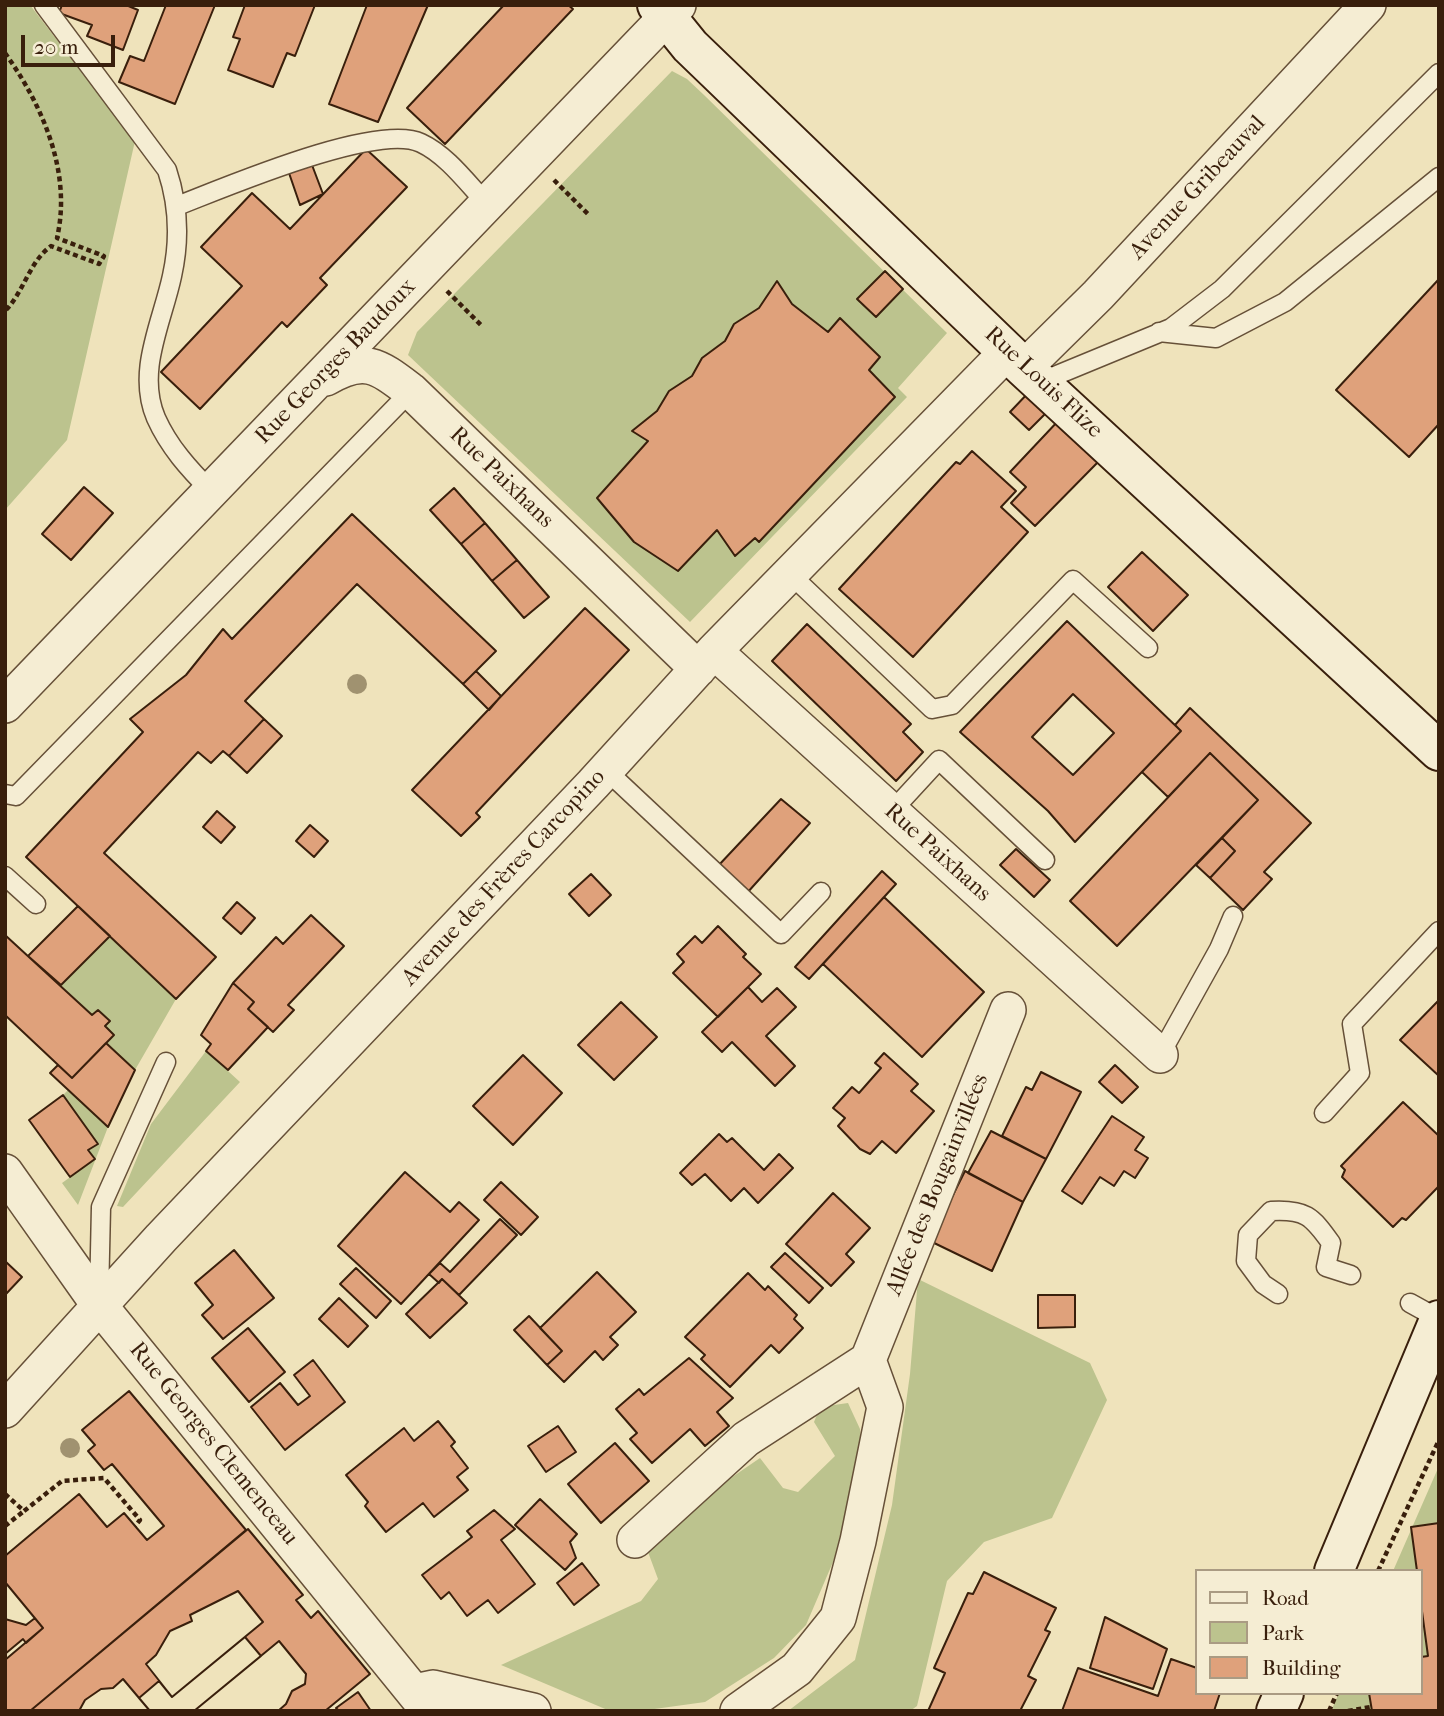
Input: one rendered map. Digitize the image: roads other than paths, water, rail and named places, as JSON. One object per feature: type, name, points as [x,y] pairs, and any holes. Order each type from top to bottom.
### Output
[{"type":"street","name":"Avenue Gribeauval","points":[[1024,367],[1098,295],[1368,5]]},
{"type":"street","name":"Rue Louis Flize","points":[[667,9],[690,46],[1024,367],[1439,751]]},
{"type":"street","name":"Rue Georges Baudoux","points":[[5,705],[317,383],[667,9]]},
{"type":"street","name":"Rue Georges Baudoux","points":[[411,391],[396,363],[386,334],[405,308],[663,42],[690,46]]},
{"type":"street","name":"Rue Paixhans","points":[[317,383],[344,367],[366,363],[385,372],[411,391],[706,660],[891,811],[1160,1055]]},
{"type":"street","name":"Avenue des Frères Carcopino","points":[[5,1410],[99,1305],[790,574],[1024,367]]},
{"type":"street","name":"Allée des Bougainvillées","points":[[867,1360],[1008,1010]]},
{"type":"street","name":"Rue Georges Clemenceau","points":[[5,1171],[99,1305],[421,1701]]},
{"type":"street","points":[[1335,1569],[1429,1314]]},
{"type":"street","points":[[635,1540],[746,1439],[867,1360],[885,1406],[858,1542],[838,1618],[797,1669],[738,1711]]},
{"type":"street","points":[[421,1701],[433,1688],[533,1711]]},
{"type":"street","points":[[1276,1711],[1283,1695]]},
{"type":"lane","points":[[44,5],[167,170],[177,206],[177,247],[148,367],[149,389],[155,417],[179,458],[211,491]]},
{"type":"lane","points":[[1024,367],[1171,328],[1223,289],[1439,73]]},
{"type":"lane","points":[[177,206],[315,156],[376,140],[399,138],[420,142],[436,153],[487,204]]},
{"type":"lane","points":[[1159,332],[1216,338],[1285,302],[1439,177]]},
{"type":"lane","points":[[5,794],[16,796],[411,391]]},
{"type":"lane","points":[[790,574],[932,709],[953,705],[1073,580],[1148,648]]},
{"type":"lane","points":[[891,811],[939,760],[1045,860]]},
{"type":"lane","points":[[606,770],[782,934],[821,892]]},
{"type":"lane","points":[[5,876],[36,904]]},
{"type":"lane","points":[[1160,1055],[1219,949],[1233,916]]},
{"type":"lane","points":[[1324,1113],[1360,1073],[1352,1024],[1439,931]]},
{"type":"lane","points":[[99,1305],[101,1207],[166,1062]]},
{"type":"lane","points":[[1278,1294],[1263,1284],[1246,1261],[1248,1235],[1271,1211],[1293,1210],[1314,1219],[1331,1243],[1326,1267],[1351,1275]]}]
